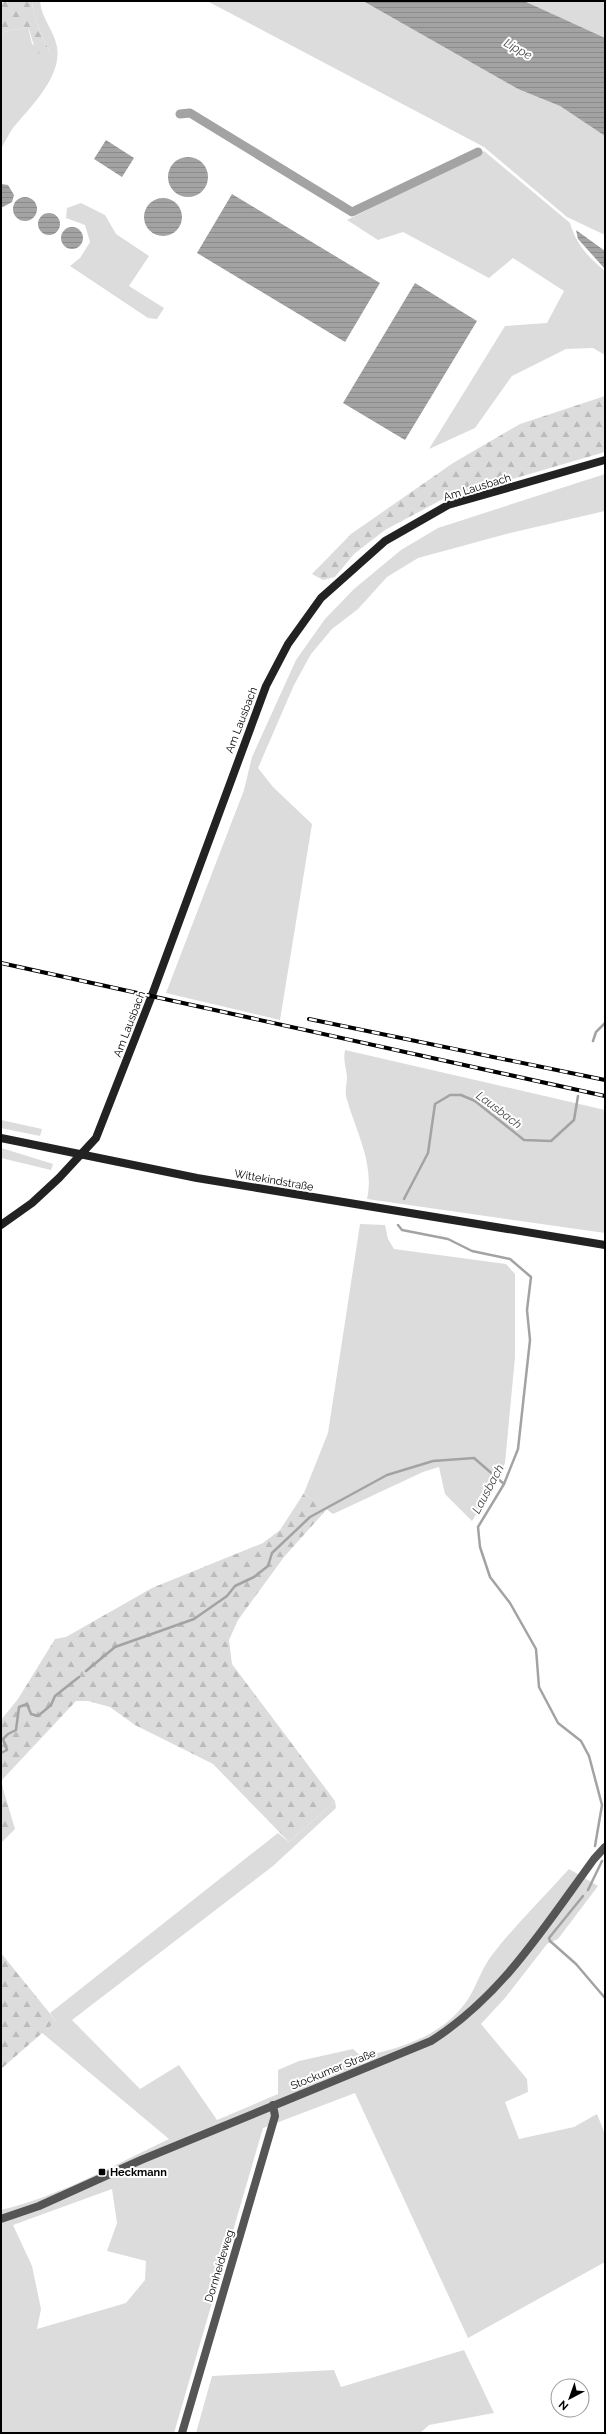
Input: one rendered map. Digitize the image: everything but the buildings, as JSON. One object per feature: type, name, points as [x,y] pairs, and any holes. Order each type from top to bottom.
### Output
[{"type":"main road","name":"Am Lausbach","points":[[1,1224],[32,1203],[80,1156],[96,1138],[152,996],[243,744],[269,680],[301,624],[321,598],[366,556],[385,541],[448,505],[605,460]]},
{"type":"main road","name":"Wittekindstraße","points":[[1,1138],[80,1156],[197,1178],[605,1245]]},
{"type":"street","name":"Stockumer Straße","points":[[1,2219],[39,2206],[273,2105],[412,2050],[431,2041],[464,2019],[512,1971],[594,1859],[605,1848]]},
{"type":"street","name":"Dornheideweg","points":[[182,2433],[275,2116],[273,2105]]},
{"type":"green space","points":[[4,1],[32,1],[36,21],[51,54],[47,60],[36,49],[28,27],[4,32],[1,35],[1,5]]},
{"type":"green space","points":[[32,1],[40,1],[43,13],[53,35],[57,47],[55,69],[43,91],[13,128],[1,149],[1,35],[4,32],[28,27],[32,44],[51,54],[36,21]]},
{"type":"green space","points":[[207,1],[363,1],[518,89],[560,106],[605,136],[605,235],[567,217],[484,147]]},
{"type":"green space","points":[[524,1],[605,1],[605,38],[599,36]]},
{"type":"green space","points":[[484,151],[570,223],[583,250],[605,271],[605,355],[593,348],[566,349],[512,376],[475,428],[429,449],[505,326],[547,323],[564,291],[513,258],[489,278],[403,232],[378,240],[347,220]]},
{"type":"green space","points":[[81,203],[105,215],[116,234],[149,256],[129,286],[164,308],[157,319],[148,318],[70,266],[80,258],[90,242],[85,225],[66,218],[67,208]]},
{"type":"green space","points":[[605,396],[605,452],[443,499],[385,530],[354,554],[335,577],[323,580],[312,574],[351,534],[453,463],[520,424]]},
{"type":"green space","points":[[605,474],[605,511],[510,533],[418,558],[387,577],[358,609],[332,629],[311,654],[294,685],[258,768],[273,787],[312,824],[280,1020],[166,993],[244,790],[252,757],[296,660],[325,619],[354,589],[401,550],[438,528]]},
{"type":"green space","points":[[345,1050],[605,1110],[605,1233],[367,1199],[369,1186],[366,1160],[346,1096],[347,1077],[344,1061]]},
{"type":"green space","points":[[1,1120],[42,1129],[40,1136],[1,1128]]},
{"type":"green space","points":[[1,1148],[53,1164],[51,1170],[1,1158]]},
{"type":"green space","points":[[360,1224],[385,1225],[388,1239],[394,1249],[506,1264],[515,1274],[515,1357],[505,1463],[494,1486],[472,1521],[445,1494],[439,1467],[423,1472],[333,1514],[304,1493],[328,1433]]},
{"type":"green space","points":[[304,1493],[327,1509],[284,1557],[238,1620],[229,1640],[232,1664],[335,1801],[289,1842],[213,1764],[135,1725],[110,1707],[88,1701],[76,1701],[1,1781],[1,1720],[18,1699],[55,1639],[66,1637],[152,1588],[263,1543],[280,1530]]},
{"type":"green space","points":[[1,1782],[15,1829],[1,1843]]},
{"type":"green space","points":[[335,1801],[336,1808],[273,1866],[72,2020],[140,2089],[179,2065],[217,2120],[278,2094],[278,2070],[299,2061],[353,2049],[362,2057],[393,2049],[423,2037],[449,2021],[470,1996],[485,1965],[492,1955],[569,1869],[598,1886],[558,1939],[547,1944],[505,1998],[481,2024],[527,2079],[528,2092],[505,2102],[519,2139],[574,2127],[597,2114],[605,2134],[605,2262],[468,2338],[355,2093],[263,2128],[174,2433],[1,2433],[1,2210],[44,2197],[66,2188],[169,2139],[41,2032],[56,2021],[50,2013],[278,1833],[289,1842]],"holes":[[[112,2189],[117,2223],[107,2251],[146,2261],[145,2280],[126,2303],[37,2329],[41,2309],[32,2266],[13,2225]]]},
{"type":"green space","points":[[1,1953],[56,2021],[1,2069]]},
{"type":"green space","points":[[464,2350],[494,2413],[429,2425],[420,2433],[196,2433],[212,2376],[334,2370],[341,2387]]},
{"type":"water","name":"Lippe","points":[[363,1],[524,1],[605,38],[605,136],[560,106],[518,89]]},
{"type":"water","points":[[106,140],[134,158],[122,177],[94,159]]},
{"type":"water","points":[[188,157],[202,163],[208,177],[202,191],[188,197],[174,191],[168,177],[174,163]]},
{"type":"water","points":[[1,184],[8,185],[14,195],[12,202],[3,207],[1,207]]},
{"type":"water","points":[[232,194],[380,283],[345,342],[197,253]]},
{"type":"water","points":[[25,197],[33,201],[37,209],[33,217],[25,221],[17,217],[13,209],[17,201]]},
{"type":"water","points":[[159,198],[167,198],[177,203],[181,210],[181,224],[177,231],[167,236],[159,236],[149,231],[147,228],[144,221],[144,213],[149,203],[152,201]]},
{"type":"water","points":[[45,213],[53,213],[60,220],[60,228],[53,235],[45,235],[38,228],[38,220]]},
{"type":"water","points":[[68,227],[76,227],[83,234],[83,242],[76,249],[68,249],[61,242],[61,234]]},
{"type":"water","points":[[576,230],[605,251],[605,269],[578,239]]},
{"type":"water","points":[[415,283],[477,321],[405,440],[343,403]]},
{"type":"waterway","points":[[180,114],[190,113],[352,212],[478,152]]},
{"type":"waterway","name":"Lausbach","points":[[593,1041],[596,1032],[605,1023]]},
{"type":"waterway","name":"Lausbach","points":[[404,1199],[428,1153],[435,1104],[450,1095],[461,1095],[475,1101],[524,1140],[551,1141],[574,1120],[578,1096]]},
{"type":"waterway","name":"Lausbach","points":[[398,1225],[402,1230],[448,1239],[472,1251],[510,1259],[531,1277],[527,1310],[530,1340],[518,1449],[504,1484],[478,1527],[480,1547],[490,1577],[510,1603],[536,1649],[539,1687],[558,1723],[581,1741],[589,1756],[602,1805],[595,1846]]},
{"type":"waterway","points":[[86,1671],[115,1647],[194,1619],[227,1596],[235,1586],[254,1577],[268,1566],[272,1553],[310,1517],[387,1475],[433,1461],[474,1458],[504,1484]]},
{"type":"waterway","points":[[1,1753],[7,1750],[3,1739],[8,1734],[16,1730],[19,1707],[27,1704],[31,1714],[38,1716],[51,1705],[55,1696],[79,1677]]},
{"type":"waterway","name":"Lausbach","points":[[588,1890],[602,1861]]},
{"type":"waterway","name":"Lausbach","points":[[583,1896],[549,1938],[550,1941],[576,1964],[605,1998]]},
{"type":"railway","points":[[1,963],[605,1096]]},
{"type":"railway","points":[[309,1019],[605,1080]]},
{"type":"place","name":"Heckmann","points":[[102,2172]]}]
